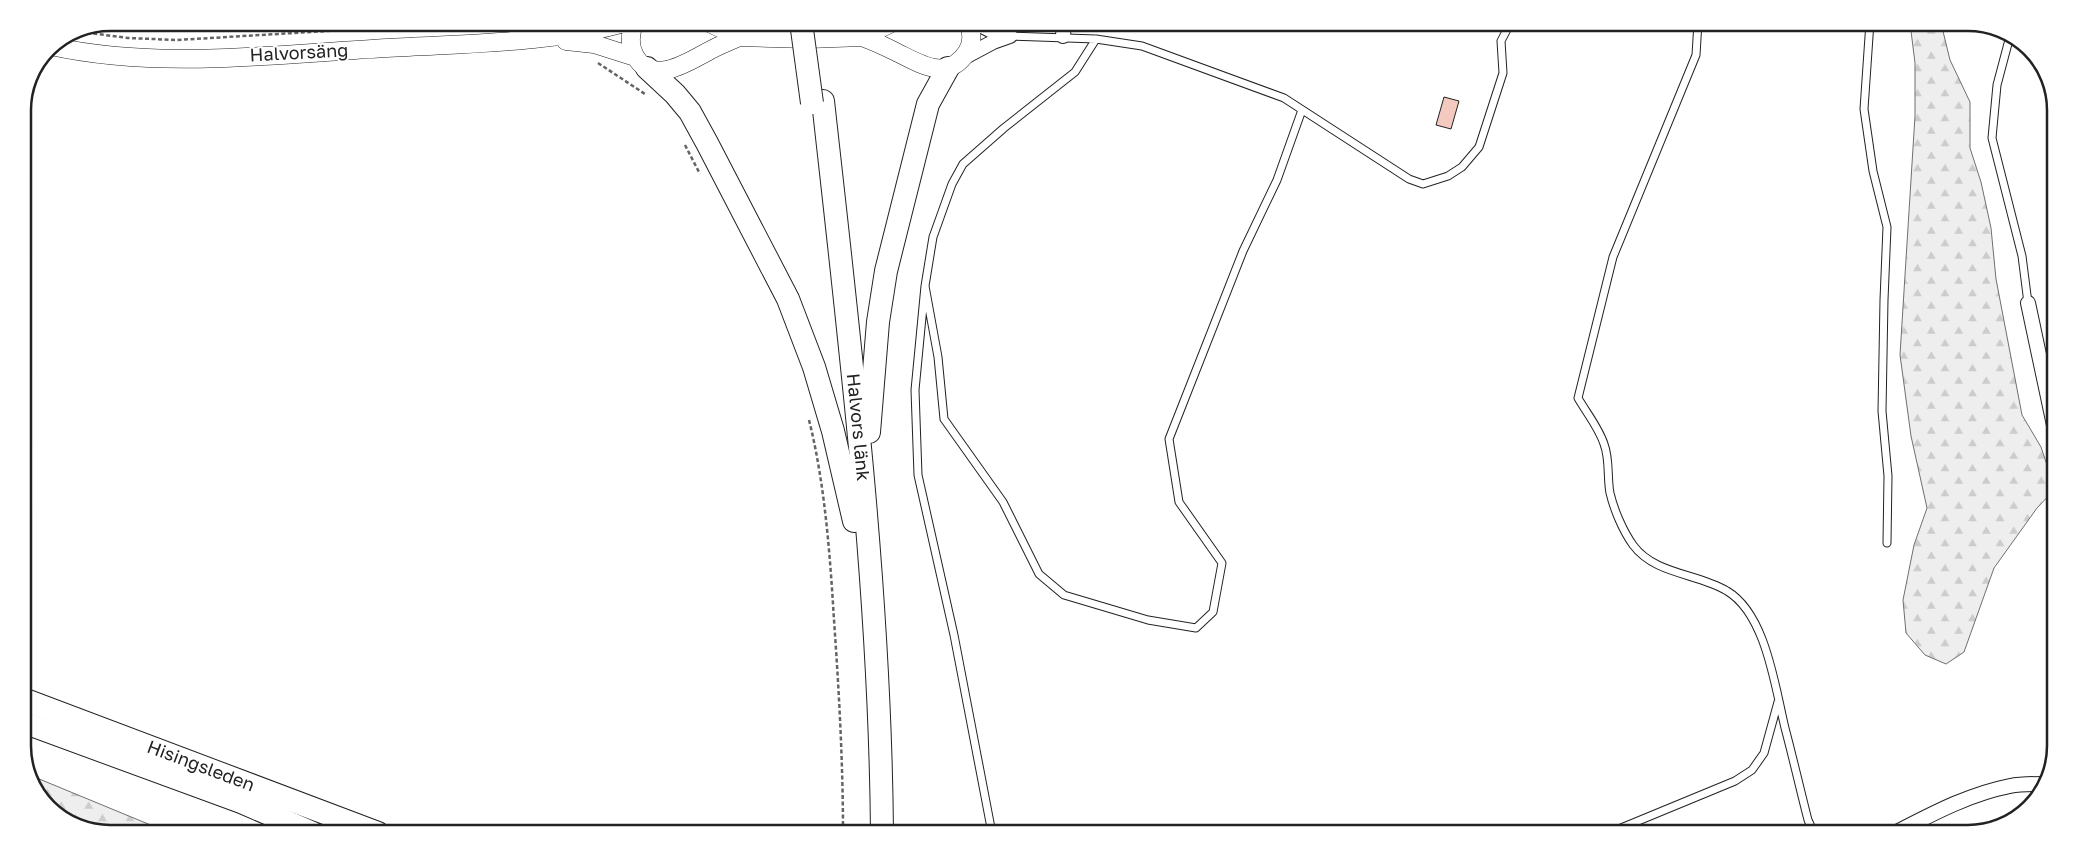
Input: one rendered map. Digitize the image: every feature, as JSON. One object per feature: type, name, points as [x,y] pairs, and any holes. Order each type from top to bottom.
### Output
[{"type":"highway","name":"Halvors länk","points":[[803,31],[817,102],[865,493],[879,714],[882,825]]},
{"type":"highway","name":"Halvors länk","points":[[813,31],[829,255],[854,521],[868,717],[870,825]]},
{"type":"highway","points":[[641,63],[675,94],[690,112],[788,299],[814,367],[833,431],[854,521]]},
{"type":"highway","points":[[865,493],[878,322],[886,271],[928,104],[956,63]]},
{"type":"highway","name":"Hisingsleden","points":[[31,702],[354,825]]},
{"type":"highway","name":"Hisingsleden","points":[[31,725],[241,802],[293,825]]},
{"type":"street","name":"Halvorsäng","points":[[62,49],[77,52],[127,57],[178,59],[548,38],[583,31]]},
{"type":"street","points":[[632,31],[630,35],[632,50],[641,63]]},
{"type":"street","name":"Halvorsäng","points":[[726,31],[738,37],[808,39],[862,36],[873,31]]},
{"type":"street","points":[[956,63],[969,49],[971,31]]},
{"type":"street","points":[[992,31],[1010,36]]},
{"type":"street","name":"Halvorsäng","points":[[862,36],[924,66],[935,69],[956,63]]},
{"type":"street","points":[[956,63],[993,42],[1010,36]]},
{"type":"street","name":"Halvorsäng","points":[[548,38],[594,44],[641,63],[667,71],[679,67],[738,37]]},
{"type":"street","points":[[2028,303],[2047,392]]},
{"type":"street","points":[[1912,825],[1950,805],[1984,792],[2012,786],[2036,785]]},
{"type":"lane","points":[[1010,36],[1048,31]]},
{"type":"lane","points":[[1070,31],[1096,39],[1142,46],[1284,98],[1409,178],[1424,184],[1448,176],[1462,167],[1479,147],[1503,73],[1501,41],[1506,31]]},
{"type":"lane","points":[[1697,31],[1696,55],[1613,257],[1578,398],[1604,444],[1610,494],[1623,529],[1634,546],[1650,562],[1706,580],[1728,591],[1742,604],[1752,619],[1767,653],[1810,825]]},
{"type":"lane","points":[[1869,31],[1864,109],[1873,171],[1887,227],[1882,411],[1888,476],[1887,543]]},
{"type":"lane","points":[[990,825],[956,645],[918,475],[915,390],[925,286],[933,237],[952,184],[963,164],[1004,128],[1075,72],[1096,39]]},
{"type":"lane","points":[[2008,43],[1997,85],[1992,138],[2022,256],[2028,303]]},
{"type":"lane","points":[[925,286],[938,357],[944,419],[1003,502],[1039,574],[1064,595],[1148,620],[1196,628],[1213,612],[1222,563],[1180,502],[1169,439],[1243,252],[1277,180],[1302,110]]},
{"type":"lane","points":[[1630,825],[1736,781],[1752,770],[1764,752],[1778,699]]},
{"type":"path","points":[[93,33],[128,38],[178,40],[328,31]]},
{"type":"path","points":[[594,44],[595,58],[599,64],[648,97]]},
{"type":"path","points":[[683,140],[700,174]]},
{"type":"path","points":[[807,416],[823,500],[830,557],[844,825]]},
{"type":"green space","points":[[1911,31],[1943,31],[1950,60],[1970,102],[1970,148],[1981,182],[1991,228],[1996,279],[2022,415],[2041,447],[2047,465],[2047,497],[2037,508],[1994,568],[1964,652],[1946,664],[1925,655],[1906,633],[1903,600],[1914,545],[1927,508],[1911,436],[1900,355],[1915,116],[1915,63]]},
{"type":"green space","points":[[38,779],[151,825],[111,825],[80,819],[58,805]]},
{"type":"building","points":[[1444,97],[1459,101],[1451,129],[1436,125]]}]
